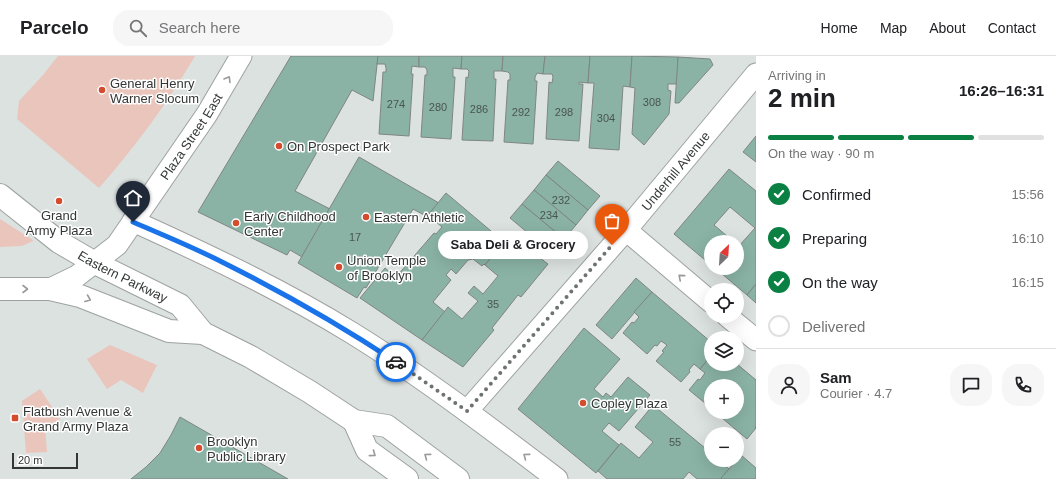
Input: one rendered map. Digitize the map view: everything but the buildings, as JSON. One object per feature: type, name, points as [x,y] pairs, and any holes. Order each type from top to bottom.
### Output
[{"type":"main road","name":"Eastern Parkway","points":[[0,195],[59,242],[95,263],[180,305],[203,333]]},
{"type":"main road","name":"Plaza Street East","points":[[0,289],[50,289]]},
{"type":"main road","name":"Eastern Parkway","points":[[50,289],[80,296],[169,331],[203,333],[252,357],[354,421],[387,426],[458,479]]},
{"type":"main road","points":[[354,421],[367,450],[407,479]]},
{"type":"street","name":"Plaza Street East","points":[[50,289],[77,276],[117,245],[207,114],[241,56]]},
{"type":"street","name":"Underhill Avenue","points":[[467,411],[626,230],[756,74]]},
{"type":"street","points":[[133,222],[220,261],[291,298],[352,333],[467,411],[557,479]]},
{"type":"street","points":[[626,230],[704,296]]},
{"type":"street","points":[[735,323],[756,340]]},
{"type":"shaded area","points":[[58,56],[195,56],[150,125],[99,188],[17,119],[19,101]]},
{"type":"shaded area","points":[[0,219],[33,241],[22,246],[0,247]]},
{"type":"shaded area","points":[[110,345],[157,365],[143,393],[121,380],[107,389],[87,359]]},
{"type":"shaded area","points":[[40,389],[60,419],[45,428],[47,452],[26,453],[22,401]]},
{"type":"way so far","points":[[396,362],[467,411],[612,245]]},
{"type":"place","name":"General Henry Warner Slocum","points":[[102,90]]},
{"type":"place","name":"On Prospect Park","points":[[279,146]]},
{"type":"place","name":"Grand Army Plaza","points":[[59,201]]},
{"type":"place","name":"Eastern Athletic","points":[[366,217]]},
{"type":"place","name":"Early Childhood Center","points":[[236,223]]},
{"type":"place","name":"Saba Deli & Grocery","points":[[612,245]]},
{"type":"place","name":"Union Temple of Brooklyn","points":[[339,267]]},
{"type":"place","name":"Copley Plaza","points":[[583,403]]},
{"type":"place","name":"Flatbush Avenue & Grand Army Plaza","points":[[15,418]]},
{"type":"place","name":"Brooklyn Public Library","points":[[199,448]]},
{"type":"route","points":[[133,222],[220,261],[291,298],[352,333],[396,362]]}]
